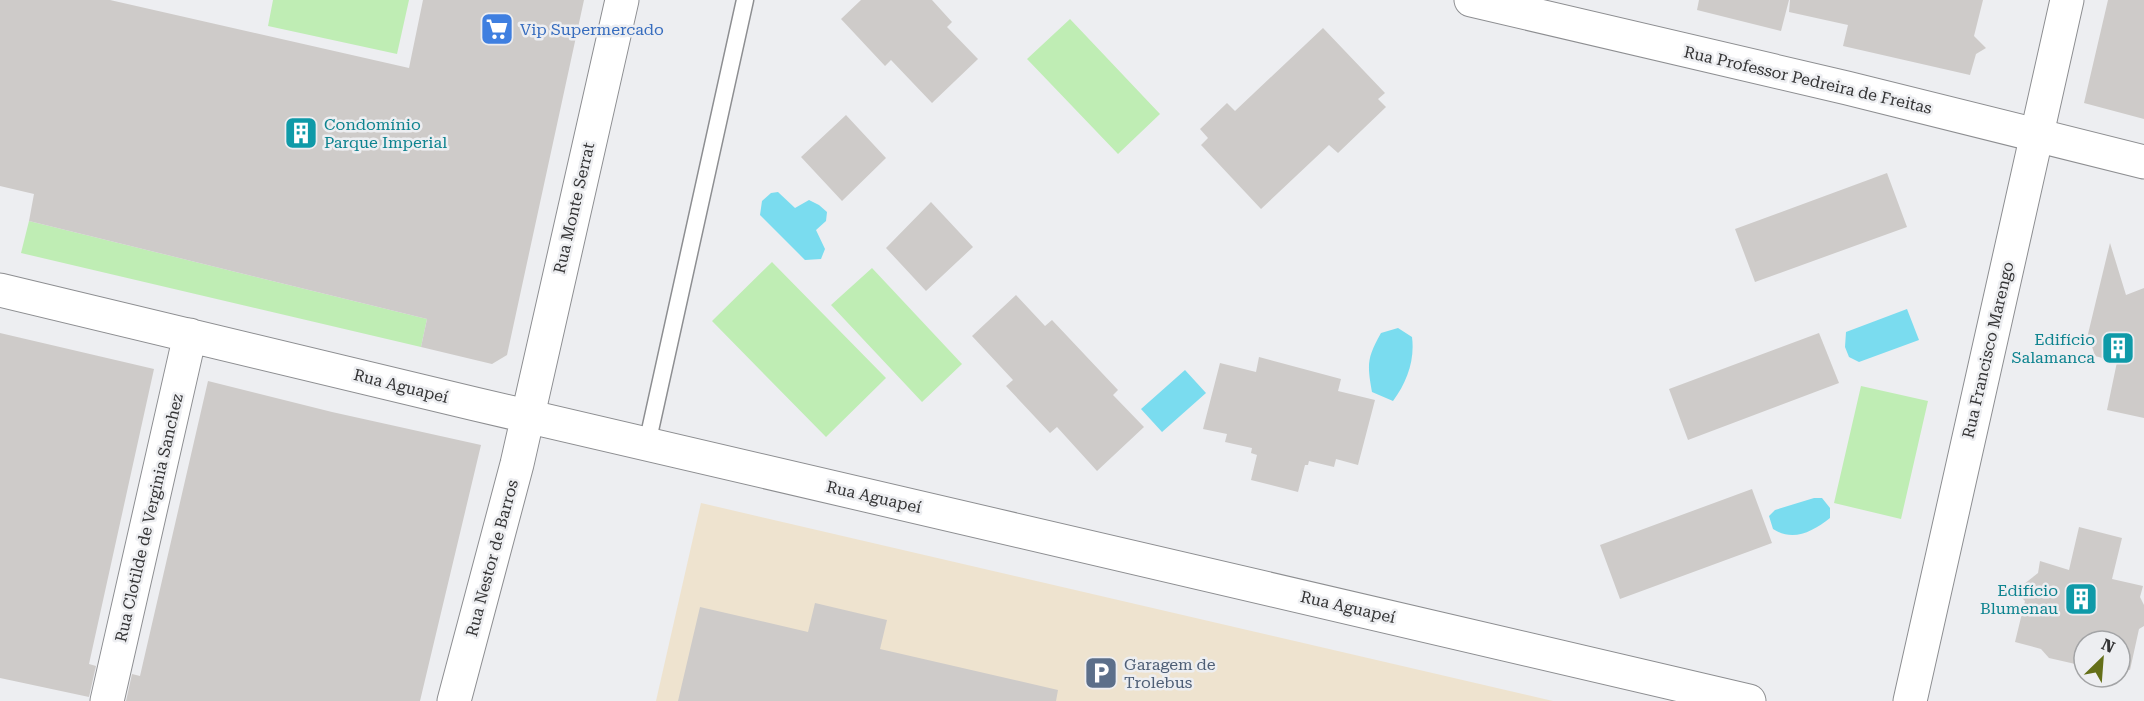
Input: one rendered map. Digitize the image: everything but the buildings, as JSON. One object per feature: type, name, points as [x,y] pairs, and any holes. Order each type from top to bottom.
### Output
[{"type":"street","name":"Rua Monte Serrat","points":[[527,415],[622,0]]},
{"type":"street","name":"Rua Professor Pedreira de Freitas","points":[[1471,0],[1847,88],[2144,162]]},
{"type":"street","name":"Rua Francisco Marengo","points":[[1910,701],[2067,0]]},
{"type":"street","name":"Rua Aguapeí","points":[[0,290],[647,444],[1749,701]]},
{"type":"street","name":"Rua Clotilde de Verginia Sanchez","points":[[107,701],[190,335]]},
{"type":"street","name":"Rua Nestor de Barros","points":[[454,701],[517,464],[527,415]]},
{"type":"lane","points":[[647,444],[746,0]]},
{"type":"shaded area","points":[[701,503],[1553,701],[656,701]]},
{"type":"green space","points":[[273,0],[409,0],[397,54],[268,26]]},
{"type":"green space","points":[[1070,19],[1160,114],[1118,154],[1027,59]]},
{"type":"green space","points":[[29,221],[427,319],[421,347],[21,253]]},
{"type":"green space","points":[[772,262],[886,378],[826,437],[712,321]]},
{"type":"green space","points":[[872,268],[962,364],[922,402],[831,305]]},
{"type":"green space","points":[[1861,386],[1928,401],[1901,519],[1834,503]]},
{"type":"water","points":[[778,192],[795,208],[809,200],[827,212],[826,221],[816,230],[825,249],[821,259],[805,260],[760,215],[762,201],[771,193]]},
{"type":"water","points":[[1907,309],[1919,340],[1859,362],[1849,357],[1845,347],[1846,332]]},
{"type":"water","points":[[1398,328],[1412,337],[1413,346],[1406,378],[1393,401],[1372,392],[1369,361],[1381,333]]},
{"type":"water","points":[[1185,370],[1206,393],[1162,432],[1141,409]]},
{"type":"water","points":[[1814,498],[1822,498],[1830,508],[1830,518],[1802,534],[1788,535],[1773,529],[1769,516],[1775,510]]},
{"type":"place","name":"Vip Supermercado","points":[[497,29]]},
{"type":"place","name":"Condomínio Parque Imperial","points":[[301,133]]},
{"type":"place","name":"Edifício Salamanca","points":[[2118,348]]},
{"type":"place","name":"Edifício Blumenau","points":[[2081,599]]},
{"type":"place","name":"Garagem de Trolebus","points":[[1101,673]]}]
